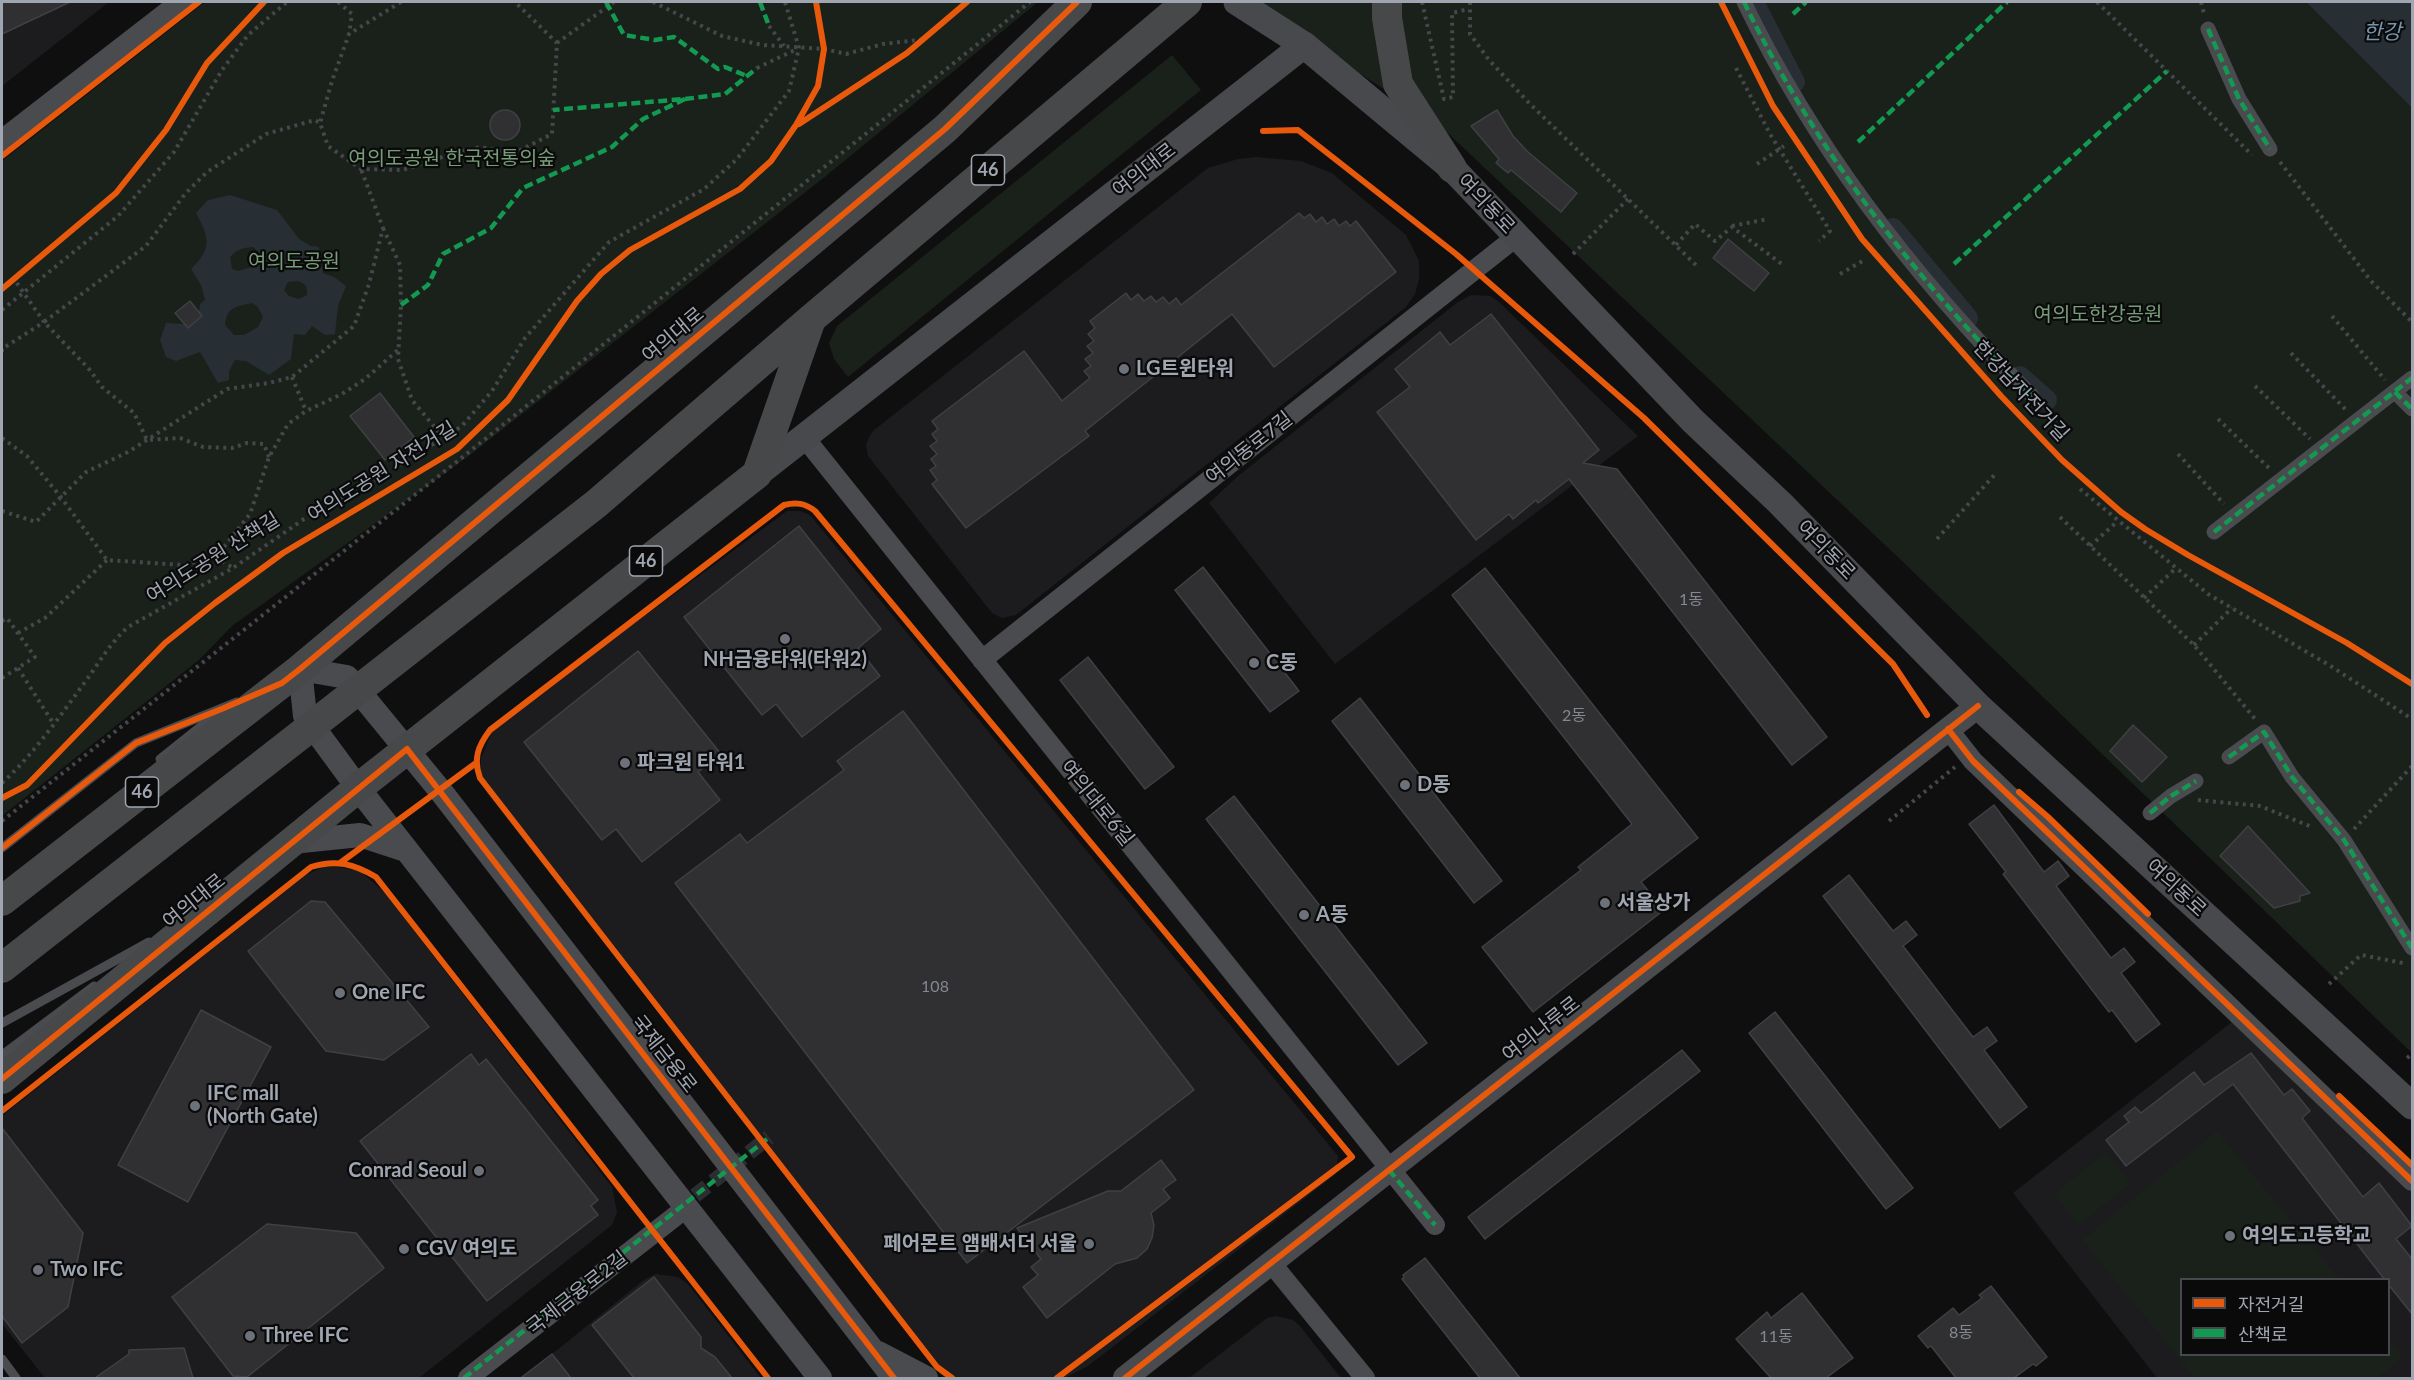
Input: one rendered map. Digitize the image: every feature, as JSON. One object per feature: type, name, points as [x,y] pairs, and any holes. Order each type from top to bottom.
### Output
[{"type":"main road","name":"여의대로","points":[[2,901],[291,676],[945,129],[1077,2]]},
{"type":"main road","name":"46","points":[[811,319],[1187,2]]},
{"type":"main road","name":"여의동로","points":[[1237,2],[1304,45],[1452,168],[1693,421],[1780,502],[1978,706],[2412,1106]]},
{"type":"main road","points":[[1388,2],[1387,18],[1398,84],[1452,168]]},
{"type":"main road","name":"여의대로","points":[[2,1079],[407,749],[1304,45]]},
{"type":"main road","points":[[757,474],[811,319]]},
{"type":"main road","points":[[2,968],[596,504],[811,319]]},
{"type":"street","points":[[2,142],[183,2]]},
{"type":"street","points":[[1744,2],[1799,107],[1860,198],[1954,315],[2032,396]]},
{"type":"street","points":[[2208,29],[2238,99],[2270,149]]},
{"type":"street","name":"여의동로7길","points":[[982,660],[1516,237]]},
{"type":"street","points":[[2214,532],[2412,378]]},
{"type":"street","points":[[2395,392],[2412,409]]},
{"type":"street","name":"여의대로6길","points":[[804,437],[1435,1225]]},
{"type":"street","points":[[291,676],[305,716],[358,788],[820,1378]]},
{"type":"street","name":"국제금융로","points":[[291,676],[347,677],[407,749],[894,1378]]},
{"type":"street","name":"여의나루로","points":[[1125,1378],[1978,706]]},
{"type":"street","points":[[1948,729],[1978,766],[2412,1181]]},
{"type":"street","points":[[2229,757],[2264,732],[2292,777],[2344,840],[2412,948]]},
{"type":"street","points":[[2150,813],[2171,796],[2196,781]]},
{"type":"street","points":[[292,842],[360,836],[406,850]]},
{"type":"street","name":"국제금융로2길","points":[[468,1378],[687,1207]]},
{"type":"street","points":[[1272,1264],[1365,1378]]},
{"type":"street","points":[[872,1349],[926,1378]]},
{"type":"lane","points":[[2,848],[136,742],[224,708],[291,676]]},
{"type":"lane","points":[[150,767],[224,708]]},
{"type":"lane","points":[[108,977],[211,909]]},
{"type":"lane","points":[[2,1023],[211,909]]},
{"type":"lane","points":[[2,1055],[98,983]]},
{"type":"lane","points":[[2,1359],[16,1378]]},
{"type":"path","points":[[2,310],[118,216],[174,152],[222,70],[248,35],[287,2]]},
{"type":"path","points":[[338,2],[352,14],[349,34],[320,123],[327,146],[361,169],[403,170],[457,152],[481,147],[513,154],[552,134],[557,43],[515,2]]},
{"type":"path","points":[[349,34],[401,2]]},
{"type":"path","points":[[557,43],[614,2]]},
{"type":"path","points":[[653,2],[722,36],[762,45],[824,49],[846,54],[883,44],[926,39]]},
{"type":"path","points":[[785,2],[799,48]]},
{"type":"path","points":[[2,821],[464,456],[1030,2]]},
{"type":"path","points":[[1422,2],[1444,99],[1453,98],[1452,13],[1469,9]]},
{"type":"path","points":[[1470,2],[1470,34],[1489,60],[1530,104],[1697,266]]},
{"type":"path","points":[[2097,2],[2259,162]]},
{"type":"path","points":[[769,26],[784,47]]},
{"type":"path","points":[[916,46],[934,31]]},
{"type":"path","points":[[823,39],[823,58]]},
{"type":"path","points":[[757,68],[799,48]]},
{"type":"path","points":[[1736,68],[1779,149],[1830,231],[1819,241]]},
{"type":"path","points":[[2,352],[2,349],[44,322],[146,246],[185,194],[207,172],[266,134],[315,120],[320,123]]},
{"type":"path","points":[[1757,164],[1784,146]]},
{"type":"path","points":[[2270,149],[2371,281],[2412,322]]},
{"type":"path","points":[[361,169],[383,228],[400,265],[398,359],[412,400],[443,437]]},
{"type":"path","points":[[1573,254],[1628,199]]},
{"type":"path","points":[[1676,245],[1695,224],[1715,241],[1732,227],[1768,219]]},
{"type":"path","points":[[1732,227],[1783,265]]},
{"type":"path","points":[[2,511],[36,522],[86,472],[128,452],[227,389],[292,377],[354,326],[369,284],[383,228]]},
{"type":"path","points":[[1840,274],[1866,259]]},
{"type":"path","points":[[10,271],[22,293],[44,322],[89,369],[102,387],[134,413],[147,440]]},
{"type":"path","points":[[8,284],[23,272]]},
{"type":"path","points":[[2332,316],[2395,392]]},
{"type":"path","points":[[18,633],[45,618],[107,560],[183,565],[216,557],[250,514],[268,457],[288,424],[306,411],[342,394],[365,379],[399,349]]},
{"type":"path","points":[[2291,353],[2357,422]]},
{"type":"path","points":[[292,377],[306,411]]},
{"type":"path","points":[[2255,386],[2321,449]]},
{"type":"path","points":[[2218,418],[2281,480]]},
{"type":"path","points":[[2,438],[27,456],[107,560]]},
{"type":"path","points":[[147,440],[180,438],[204,447],[232,448],[247,443],[264,444],[268,457]]},
{"type":"path","points":[[457,449],[464,456]]},
{"type":"path","points":[[2178,454],[2235,516]]},
{"type":"path","points":[[1937,539],[1997,472]]},
{"type":"path","points":[[2080,489],[2175,570],[2208,594],[2329,665],[2412,719]]},
{"type":"path","points":[[2060,517],[2194,645],[2264,732]]},
{"type":"path","points":[[2091,546],[2118,521]]},
{"type":"path","points":[[216,557],[233,568]]},
{"type":"path","points":[[2144,598],[2175,570]]},
{"type":"path","points":[[2194,645],[2232,608]]},
{"type":"path","points":[[2,621],[7,618],[35,657],[2,678]]},
{"type":"path","points":[[18,668],[53,723]]},
{"type":"path","points":[[1889,821],[1956,766],[1978,766]]},
{"type":"path","points":[[2171,796],[2260,806],[2344,840],[2412,766]]},
{"type":"path","points":[[2329,984],[2361,955],[2403,963],[2412,961]]},
{"type":"path","points":[[2407,1059],[2412,1054]]},
{"type":"shaded area","points":[[2,2],[109,2],[2,86]]},
{"type":"shaded area","points":[[1256,157],[1301,161],[1332,173],[1406,235],[1419,261],[1419,279],[1415,294],[1406,307],[1016,615],[1002,618],[992,613],[868,456],[866,445],[869,437],[874,430],[1208,168],[1238,159]]},
{"type":"shaded area","points":[[1471,295],[1491,296],[1499,302],[1638,436],[1335,664],[1209,503],[1238,476],[1458,302]]},
{"type":"shaded area","points":[[787,511],[800,511],[810,515],[1338,1156],[1336,1174],[1088,1366],[1065,1378],[944,1378],[487,793],[481,773],[481,758],[494,727]]},
{"type":"shaded area","points":[[324,867],[360,871],[384,892],[612,1187],[617,1212],[612,1225],[419,1378],[45,1378],[2,1324],[2,1116],[307,874]]},
{"type":"shaded area","name":"여의도고등학교","points":[[2242,1014],[2412,1178],[2412,1378],[2157,1378],[2013,1193]]},
{"type":"shaded area","points":[[656,1274],[678,1277],[688,1284],[761,1378],[518,1378],[557,1350],[645,1279]]},
{"type":"shaded area","points":[[1276,1316],[1293,1320],[1299,1325],[1341,1378],[1189,1378],[1267,1318]]},
{"type":"green space","name":"여의도공원","points":[[205,2],[1038,2],[826,176],[466,458],[232,626],[199,660],[2,816],[2,161]]},
{"type":"green space","name":"여의도한강공원","points":[[1248,2],[2306,2],[2412,108],[2412,1053],[1901,560],[1437,123]]},
{"type":"green space","points":[[1172,55],[1201,90],[848,377],[834,359],[829,343],[837,326]]},
{"type":"green space","points":[[2217,1131],[2338,1278],[2180,1278],[2180,1356],[2390,1356],[2390,1340],[2403,1357],[2377,1378],[2195,1378],[2082,1240]]},
{"type":"green space","points":[[2106,1152],[2131,1183],[2079,1225],[2054,1194]]},
{"type":"water","name":"한강","points":[[2306,2],[2412,2],[2412,108]]},
{"type":"water","points":[[230,195],[277,210],[299,239],[311,246],[319,247],[323,273],[334,277],[346,286],[338,306],[335,334],[325,335],[312,326],[305,335],[294,334],[291,359],[269,375],[246,361],[235,360],[229,371],[229,380],[218,383],[200,352],[176,361],[166,357],[160,340],[166,323],[184,324],[188,328],[202,316],[199,312],[200,304],[205,300],[201,285],[191,269],[206,248],[204,229],[196,213],[208,200]],"holes":[[[253,247],[260,253],[258,265],[238,271],[232,269],[230,257],[240,249]],[[288,282],[303,283],[307,288],[307,295],[299,299],[289,296],[284,290]],[[252,303],[258,307],[263,317],[258,327],[244,335],[234,335],[225,325],[228,314],[237,307]]]},
{"type":"building","points":[[2,2],[70,2],[2,34]]},
{"type":"building","points":[[505,110],[511,111],[519,119],[519,131],[511,139],[505,140],[499,139],[491,131],[490,125],[491,119],[499,111]]},
{"type":"building","points":[[1497,110],[1513,136],[1528,152],[1577,193],[1561,212],[1511,170],[1508,173],[1496,163],[1499,159],[1471,126]]},
{"type":"building","name":"LG트윈타워","points":[[1299,213],[1304,218],[1310,214],[1316,222],[1322,217],[1327,224],[1334,219],[1339,226],[1346,221],[1350,226],[1356,221],[1396,272],[1274,367],[1232,314],[1085,431],[1089,436],[966,528],[932,484],[937,480],[930,470],[936,466],[931,459],[937,454],[930,446],[937,441],[932,434],[938,429],[932,421],[1024,351],[1062,401],[1090,378],[1084,371],[1091,366],[1085,359],[1093,353],[1087,346],[1094,341],[1088,334],[1095,328],[1090,321],[1126,293],[1131,300],[1138,294],[1144,301],[1151,296],[1156,302],[1163,297],[1169,304],[1176,298],[1181,305]]},
{"type":"building","points":[[1728,239],[1769,273],[1754,291],[1713,258]]},
{"type":"building","points":[[190,301],[202,316],[188,328],[175,313]]},
{"type":"building","points":[[1491,314],[1599,450],[1583,463],[1617,469],[1827,737],[1792,765],[1569,479],[1538,503],[1536,500],[1513,519],[1509,514],[1476,540],[1377,412],[1410,387],[1395,369],[1440,332],[1450,345]]},
{"type":"building","points":[[380,393],[414,437],[385,460],[350,416]]},
{"type":"building","name":"NH금융타워(타워2)","points":[[799,526],[881,629],[858,648],[880,676],[802,737],[776,704],[762,715],[684,617]]},
{"type":"building","name":"C동","points":[[1203,567],[1299,691],[1270,712],[1175,590]]},
{"type":"building","points":[[1485,568],[1698,838],[1641,882],[1664,910],[1533,1012],[1482,947],[1581,870],[1578,867],[1632,824],[1452,595]]},
{"type":"building","name":"파크원 타워1","points":[[638,651],[721,754],[698,772],[720,800],[642,862],[616,829],[602,840],[524,742]]},
{"type":"building","points":[[1088,657],[1174,767],[1145,789],[1060,680]]},
{"type":"building","name":"D동","points":[[1360,698],[1502,881],[1474,903],[1332,721]]},
{"type":"building","points":[[903,711],[1194,1090],[967,1263],[675,883],[740,834],[747,843],[844,770],[837,761]]},
{"type":"building","points":[[2133,725],[2167,757],[2142,782],[2110,751]]},
{"type":"building","name":"A동","points":[[1234,796],[1427,1043],[1398,1065],[1206,819]]},
{"type":"building","points":[[1994,805],[2044,872],[2058,861],[2069,876],[2056,886],[2111,958],[2124,948],[2135,962],[2121,973],[2160,1024],[2136,1042],[2112,1010],[2109,1012],[2003,874],[2006,872],[1969,824]]},
{"type":"building","points":[[2248,826],[2310,893],[2300,896],[2300,901],[2274,908],[2220,856]]},
{"type":"building","points":[[1849,875],[1893,931],[1906,921],[1917,935],[1903,946],[1973,1037],[1987,1027],[1997,1041],[1984,1050],[2027,1107],[2000,1128],[1823,896]]},
{"type":"building","name":"One IFC","points":[[311,901],[325,902],[429,1027],[384,1060],[326,1051],[248,951]]},
{"type":"building","name":"IFC mall (North Gate)","points":[[201,1010],[271,1047],[188,1202],[118,1165]]},
{"type":"building","points":[[1775,1012],[1913,1188],[1886,1209],[1749,1033]]},
{"type":"building","points":[[1682,1050],[1700,1071],[1485,1239],[1468,1217]]},
{"type":"building","name":"여의도고등학교","points":[[2251,1053],[2284,1095],[2292,1089],[2310,1111],[2302,1118],[2363,1197],[2379,1183],[2412,1226],[2396,1239],[2412,1259],[2412,1314],[2390,1286],[2390,1278],[2383,1278],[2233,1084],[2126,1166],[2106,1140],[2129,1122],[2124,1116],[2135,1107],[2141,1113],[2194,1072],[2204,1085]]},
{"type":"building","name":"Conrad Seoul","points":[[471,1054],[479,1065],[486,1059],[598,1200],[591,1206],[598,1215],[487,1301],[360,1141]]},
{"type":"building","name":"Two IFC","points":[[2,1128],[83,1233],[68,1307],[22,1343],[2,1316]]},
{"type":"building","name":"페어몬트 앰배서더 서울","points":[[1161,1160],[1176,1180],[1163,1189],[1170,1198],[1151,1213],[1154,1225],[1147,1249],[1137,1258],[1115,1264],[1047,1318],[1023,1287],[1038,1275],[1031,1267],[1041,1259],[1017,1228],[1108,1191],[1121,1191]]},
{"type":"building","name":"Three IFC","points":[[267,1224],[356,1233],[384,1268],[247,1377],[233,1376],[172,1297]]},
{"type":"building","points":[[1425,1258],[1520,1378],[1480,1378],[1402,1279],[1403,1275]]},
{"type":"building","points":[[654,1277],[701,1337],[701,1348],[715,1357],[732,1378],[634,1378],[592,1325]]},
{"type":"building","points":[[1991,1286],[2047,1357],[2014,1378],[1956,1378],[1931,1346],[1928,1348],[1918,1336],[1953,1308],[1959,1315],[1982,1298],[1979,1295]]},
{"type":"building","points":[[1802,1293],[1853,1358],[1826,1378],[1771,1378],[1736,1339],[1767,1312],[1771,1318]]},
{"type":"building","points":[[184,1348],[193,1378],[95,1378],[129,1354],[129,1350]]},
{"type":"building","points":[[552,1354],[571,1378],[521,1378]]},
{"type":"waterway","points":[[1754,2],[1795,82]]},
{"type":"waterway","points":[[1893,228],[1968,318]]},
{"type":"waterway","points":[[2020,376],[2047,400]]},
{"type":"tunnel","points":[[677,1210],[769,1137]]},
{"type":"marked path","points":[[606,2],[624,35],[655,40],[674,37],[718,69],[725,67],[747,76]]},
{"type":"marked path","points":[[760,2],[769,26]]},
{"type":"marked path","points":[[1744,2],[1803,110],[1871,211],[1948,306],[2032,396]]},
{"type":"marked path","points":[[1793,14],[1806,2]]},
{"type":"marked path","points":[[1858,142],[2007,2]]},
{"type":"marked path","points":[[2208,29],[2239,99],[2270,149]]},
{"type":"marked path","points":[[685,99],[725,94],[757,68]]},
{"type":"marked path","points":[[1954,264],[2167,71]]},
{"type":"marked path","points":[[401,305],[428,285],[443,254],[491,228],[523,188],[612,147],[643,119],[685,99],[553,110]]},
{"type":"marked path","points":[[2214,532],[2412,378]]},
{"type":"marked path","points":[[2395,392],[2412,409]]},
{"type":"marked path","points":[[2229,757],[2264,732],[2292,777],[2344,840],[2412,948]]},
{"type":"marked path","points":[[2150,813],[2171,796],[2196,781]]},
{"type":"marked path","points":[[464,1378],[767,1139]]},
{"type":"marked path","points":[[1389,1170],[1435,1225]]},
{"type":"cycle path","points":[[2,156],[199,2]]},
{"type":"cycle path","points":[[2,289],[116,193],[166,130],[207,63],[264,2]]},
{"type":"cycle path","name":"여의도공원 자전거길","points":[[2,798],[27,785],[165,643],[215,603],[283,553],[457,449],[508,400],[577,301],[601,274],[630,250],[740,189],[771,161],[796,125],[818,86],[824,49],[816,2]]},
{"type":"cycle path","points":[[799,124],[907,53],[967,2]]},
{"type":"cycle path","points":[[2,848],[136,743],[282,683],[300,669],[945,129],[1077,2]]},
{"type":"cycle path","name":"한강남자전거길","points":[[1721,2],[1773,106],[1862,239],[2001,396],[2062,460],[2121,512],[2145,529],[2347,643],[2412,684]]},
{"type":"cycle path","points":[[1263,131],[1298,130],[1456,254],[1644,418],[1893,664],[1927,715]]},
{"type":"cycle path","points":[[952,1378],[937,1367],[480,778],[478,771],[478,753],[490,730],[788,504],[804,505],[815,511],[1352,1157],[1057,1378]]},
{"type":"cycle path","points":[[1125,1378],[1978,706]]},
{"type":"cycle path","points":[[1948,729],[1973,761],[2412,1181]]},
{"type":"cycle path","points":[[2,1079],[407,749],[894,1378]]},
{"type":"cycle path","points":[[340,863],[476,763]]},
{"type":"cycle path","points":[[2019,792],[2148,914]]},
{"type":"cycle path","points":[[2,1111],[311,867],[329,863],[352,866],[376,877],[768,1378]]},
{"type":"cycle path","points":[[2339,1096],[2412,1165]]},
{"type":"place","name":"LG트윈타워","points":[[1124,369]]},
{"type":"place","name":"NH금융타워(타워2)","points":[[785,639]]},
{"type":"place","name":"C동","points":[[1254,663]]},
{"type":"place","name":"파크원 타워1","points":[[625,763]]},
{"type":"place","name":"D동","points":[[1405,785]]},
{"type":"place","name":"서울상가","points":[[1605,903]]},
{"type":"place","name":"A동","points":[[1304,915]]},
{"type":"place","name":"One IFC","points":[[340,993]]},
{"type":"place","name":"IFC mall (North Gate)","points":[[195,1106]]},
{"type":"place","name":"Conrad Seoul","points":[[479,1171]]},
{"type":"place","name":"여의도고등학교","points":[[2230,1236]]},
{"type":"place","name":"페어몬트 앰배서더 서울","points":[[1089,1244]]},
{"type":"place","name":"CGV 여의도","points":[[404,1249]]},
{"type":"place","name":"Two IFC","points":[[38,1270]]},
{"type":"place","name":"Three IFC","points":[[250,1336]]},
{"type":"park label","name":"여의도공원 한국전통의숲","points":[[452,159]]}]
